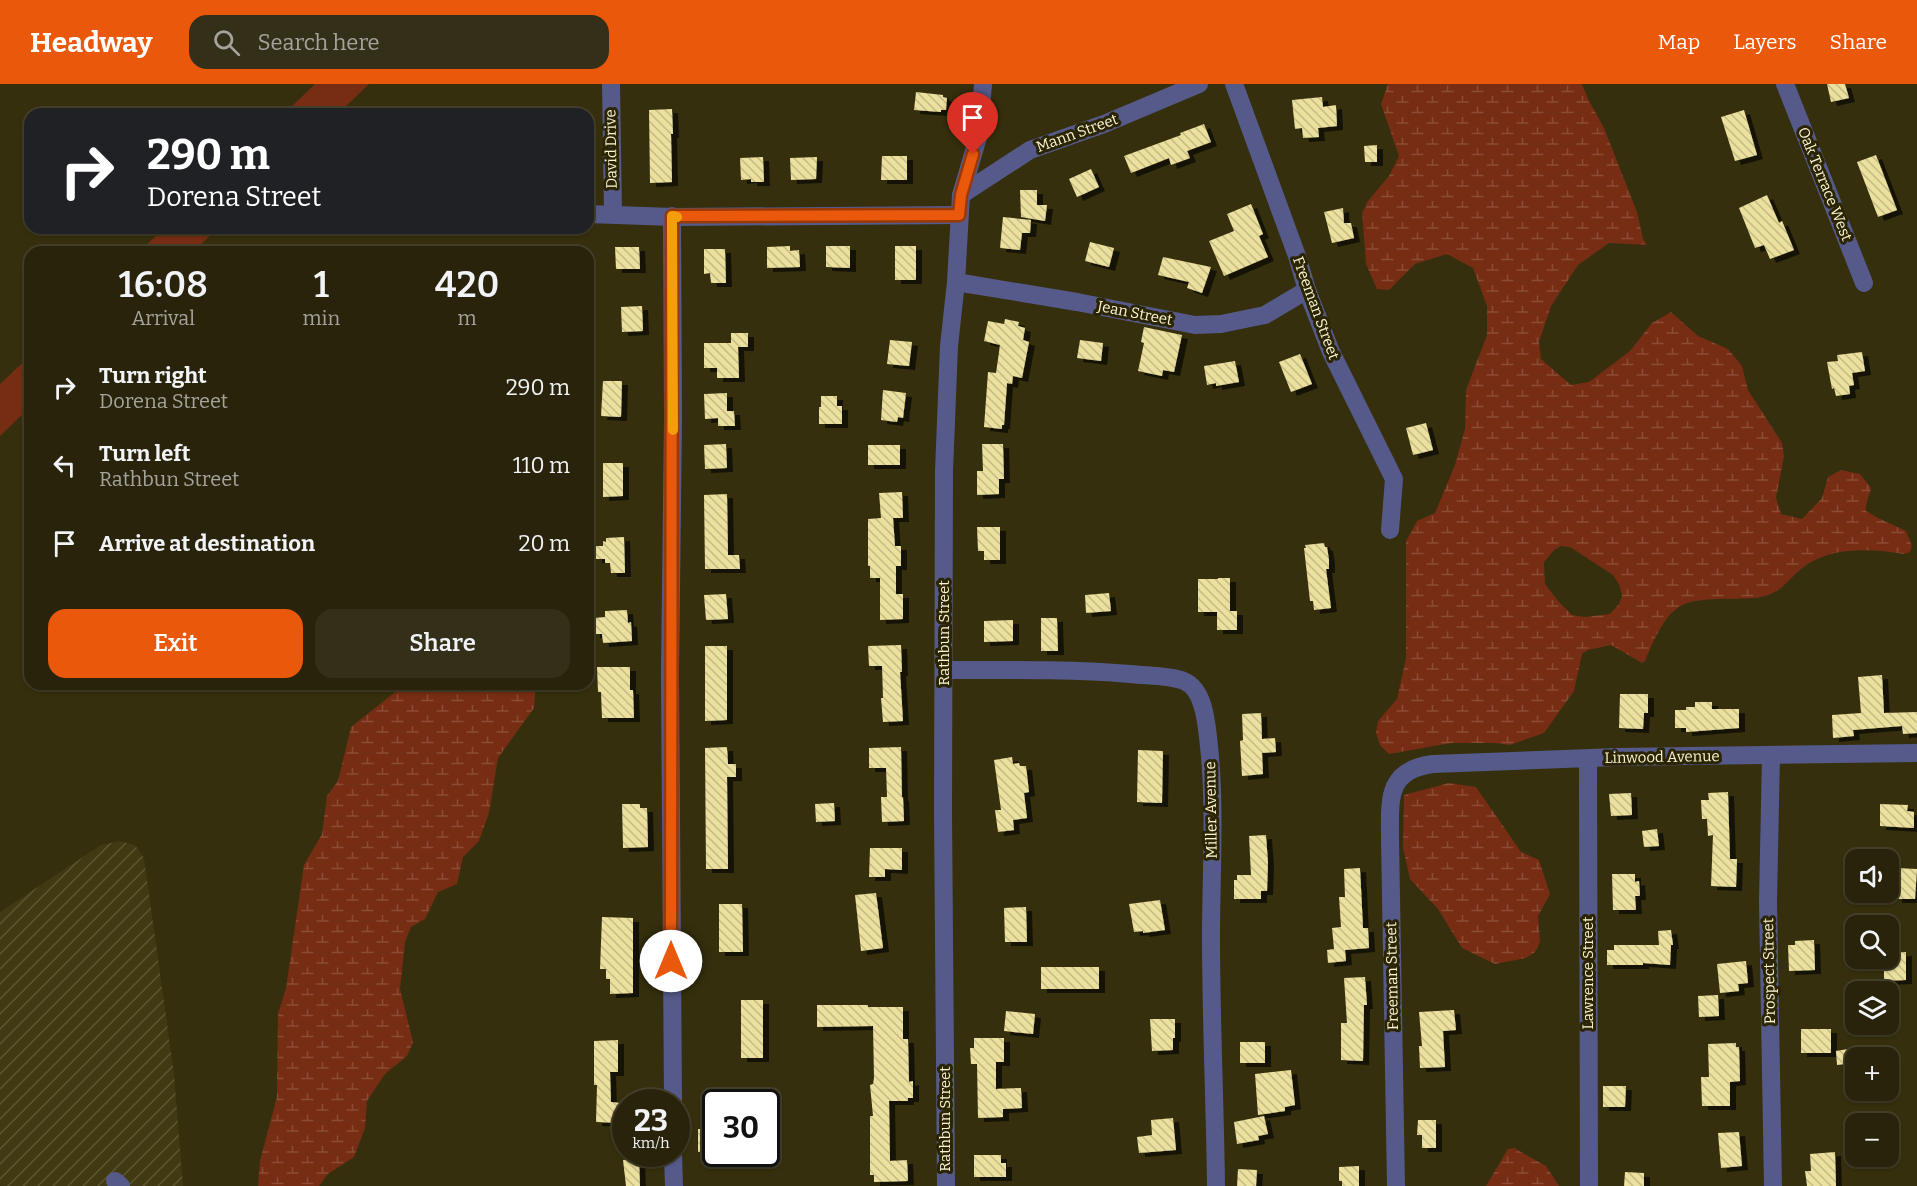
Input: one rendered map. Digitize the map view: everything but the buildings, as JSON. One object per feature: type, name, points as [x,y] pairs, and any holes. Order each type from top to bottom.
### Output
[{"type":"street","name":"David Drive","points":[[611,84],[613,214]]},
{"type":"street","name":"Rathbun Street","points":[[946,1186],[943,824],[944,471],[949,346],[956,282],[961,195],[979,134],[983,84]]},
{"type":"street","name":"Mann Street","points":[[961,195],[1030,150],[1104,124],[1200,84]]},
{"type":"street","name":"Freeman Street","points":[[1234,84],[1331,352],[1394,479],[1390,530]]},
{"type":"street","name":"Oak Terrace West","points":[[1785,84],[1864,283]]},
{"type":"street","points":[[594,214],[959,215]]},
{"type":"street","points":[[672,216],[674,419],[670,686],[673,1089]]},
{"type":"street","name":"Jean Street","points":[[956,282],[1195,325],[1221,324],[1265,315],[1307,290]]},
{"type":"street","name":"Miller Avenue","points":[[944,670],[1082,670],[1167,678],[1184,681],[1194,688],[1201,701],[1208,737],[1210,778],[1216,1186]]},
{"type":"street","name":"Linwood Avenue","points":[[1407,771],[1432,764],[1588,760],[1617,757],[1917,753]]},
{"type":"street","name":"Prospect Street","points":[[1771,755],[1768,901],[1773,1186]]},
{"type":"street","name":"Lawrence Street","points":[[1588,760],[1589,1186]]},
{"type":"street","name":"Freeman Street","points":[[1396,1186],[1390,799],[1396,783],[1407,771]]},
{"type":"street","points":[[673,1167],[674,1186]]},
{"type":"shaded area","points":[[120,841],[135,845],[144,858],[174,1074],[183,1186],[0,1185],[0,912],[101,845]]},
{"type":"green space","points":[[315,84],[369,84],[344,108],[290,108]]},
{"type":"green space","points":[[1388,84],[1582,84],[1604,128],[1637,212],[1643,239],[1647,245],[1609,243],[1578,265],[1551,306],[1539,342],[1541,359],[1571,385],[1589,382],[1630,351],[1652,323],[1671,312],[1698,336],[1728,349],[1742,366],[1748,390],[1782,443],[1784,456],[1776,498],[1781,514],[1802,519],[1822,498],[1828,477],[1841,470],[1860,474],[1871,488],[1866,511],[1906,531],[1912,546],[1910,552],[1904,554],[1866,550],[1840,552],[1805,566],[1769,595],[1687,603],[1673,611],[1668,617],[1642,663],[1611,645],[1588,650],[1582,654],[1574,691],[1544,733],[1510,745],[1451,743],[1389,754],[1380,745],[1376,733],[1378,721],[1397,699],[1406,658],[1406,541],[1417,521],[1435,513],[1455,465],[1465,429],[1466,390],[1487,335],[1487,306],[1473,268],[1447,254],[1415,264],[1389,290],[1377,289],[1366,264],[1362,213],[1368,201],[1389,176],[1399,156],[1381,104]],"holes":[[[1561,546],[1570,547],[1613,575],[1620,586],[1622,596],[1619,604],[1610,614],[1585,617],[1572,615],[1545,584],[1544,562],[1554,550]]]},
{"type":"green space","points":[[158,234],[212,234],[199,246],[145,246]]},
{"type":"green space","points":[[24,362],[24,413],[0,436],[0,384]]},
{"type":"green space","points":[[396,690],[536,690],[534,708],[498,758],[489,813],[479,841],[463,857],[457,884],[438,892],[425,919],[411,927],[405,942],[400,989],[413,1042],[407,1056],[385,1074],[367,1101],[365,1128],[354,1157],[328,1174],[319,1186],[258,1186],[260,1161],[277,1097],[278,1014],[286,988],[304,865],[322,834],[327,796],[338,781],[351,727]]},
{"type":"green space","points":[[1449,783],[1476,787],[1521,852],[1539,860],[1550,894],[1538,916],[1540,942],[1535,952],[1526,958],[1495,964],[1462,948],[1438,909],[1410,879],[1403,848],[1404,795]]},
{"type":"green space","points":[[1514,1148],[1546,1166],[1559,1186],[1486,1186],[1508,1149]]},
{"type":"slow traffic","points":[[673,430],[672,216],[677,217]]},
{"type":"route","points":[[671,961],[670,674],[674,419],[672,216],[959,215],[961,195],[973,154]]}]
